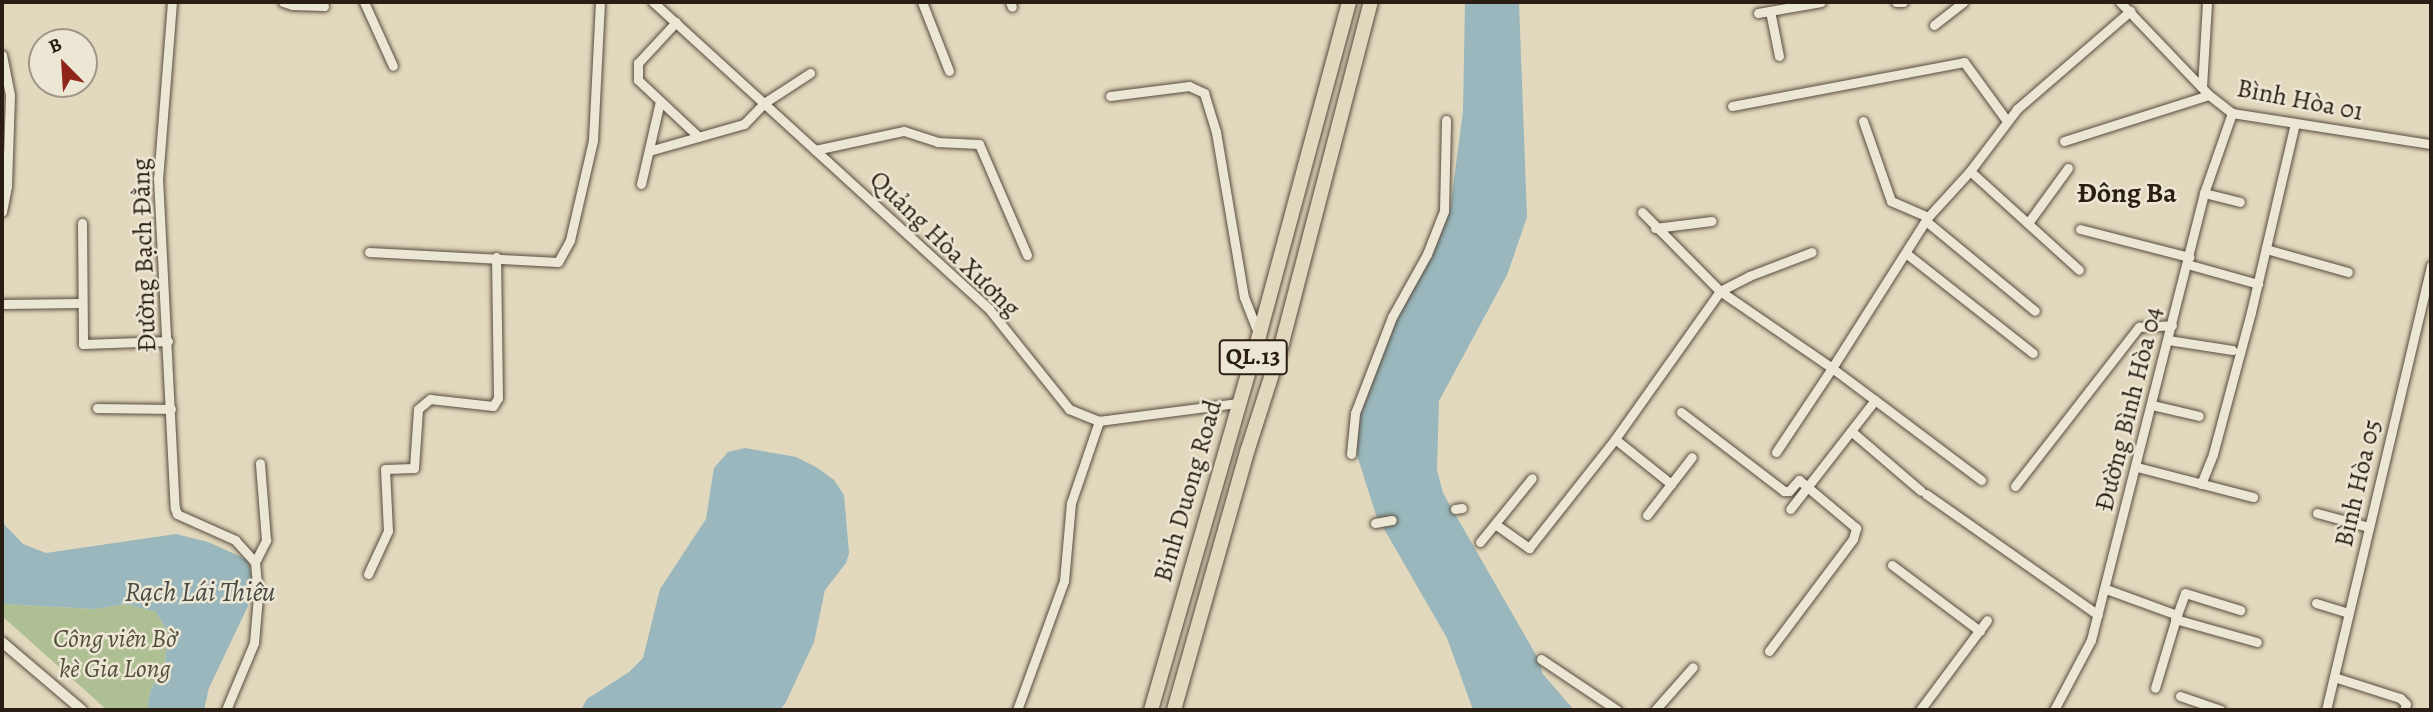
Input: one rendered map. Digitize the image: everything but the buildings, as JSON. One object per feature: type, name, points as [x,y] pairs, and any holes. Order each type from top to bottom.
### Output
[{"type":"highway","name":"Binh Duong Road","points":[[1151,710],[1259,336],[1349,2]]},
{"type":"highway","name":"Binh Duong Road","points":[[1174,710],[1248,449],[1282,343],[1371,2]]},
{"type":"highway","points":[[1259,336],[1282,343]]},
{"type":"street","name":"Đường Bạch Đằng","points":[[172,2],[158,177],[175,508],[177,514],[235,540],[256,566]]},
{"type":"street","points":[[283,2],[292,5],[324,6]]},
{"type":"street","points":[[364,2],[393,66]]},
{"type":"street","points":[[369,252],[558,262],[570,240],[593,140],[600,2]]},
{"type":"street","name":"Quảng Hòa Xương","points":[[655,2],[989,309],[1069,409],[1099,421]]},
{"type":"street","points":[[922,2],[949,71]]},
{"type":"street","points":[[1758,13],[1821,2]]},
{"type":"street","points":[[1896,2],[1903,2]]},
{"type":"street","points":[[1934,25],[1963,2]]},
{"type":"street","name":"Bình Hòa 01","points":[[2120,2],[2205,91],[2232,113],[2431,144]]},
{"type":"street","points":[[2064,141],[2205,91],[2207,2]]},
{"type":"street","points":[[1770,11],[1779,55]]},
{"type":"street","points":[[1776,452],[1907,254],[1927,219],[1970,171],[2017,109],[2130,11]]},
{"type":"street","points":[[676,22],[638,63],[638,80],[699,136]]},
{"type":"street","points":[[2,55],[10,95],[2,212]]},
{"type":"street","points":[[1732,106],[1964,62],[2007,121]]},
{"type":"street","points":[[649,151],[744,124],[764,103],[810,73]]},
{"type":"street","points":[[1110,96],[1189,86],[1204,93],[1216,132],[1244,297],[1259,336]]},
{"type":"street","points":[[641,184],[660,101]]},
{"type":"street","name":"Đường Bình Hòa 04","points":[[2054,710],[2091,640],[2137,467],[2204,193],[2232,113]]},
{"type":"street","points":[[1351,454],[1355,413],[1392,317],[1427,254],[1444,211],[1446,120]]},
{"type":"street","points":[[1863,121],[1891,201],[1927,219],[2035,311]]},
{"type":"street","points":[[2201,484],[2217,441],[2258,284],[2295,123]]},
{"type":"street","points":[[815,150],[904,131],[937,142],[979,144],[1027,255]]},
{"type":"street","points":[[2028,223],[2068,169]]},
{"type":"street","points":[[1970,171],[2079,270]]},
{"type":"street","points":[[2204,193],[2240,202]]},
{"type":"street","points":[[1642,212],[1720,291],[1832,368],[1981,480]]},
{"type":"street","points":[[1655,228],[1712,220]]},
{"type":"street","points":[[82,223],[83,344],[168,341]]},
{"type":"street","points":[[2080,229],[2188,260],[2258,284]]},
{"type":"street","points":[[2266,249],[2348,272]]},
{"type":"street","points":[[1495,524],[1529,548],[1615,439],[1720,291],[1749,276],[1812,252]]},
{"type":"street","points":[[1907,254],[2033,353]]},
{"type":"street","points":[[368,574],[388,531],[385,470],[414,468],[418,409],[430,399],[493,406],[498,398],[496,257]]},
{"type":"street","name":"Bình Hòa 05","points":[[2326,710],[2369,527],[2426,307],[2431,265]]},
{"type":"street","points":[[2,304],[81,303]]},
{"type":"street","points":[[2015,486],[2139,327],[2172,325]]},
{"type":"street","points":[[2168,340],[2232,350]]},
{"type":"street","points":[[1790,509],[1875,400]]},
{"type":"street","points":[[1017,710],[1064,581],[1071,503],[1099,421],[1238,403]]},
{"type":"street","points":[[2152,405],[2199,416]]},
{"type":"street","points":[[97,408],[171,409]]},
{"type":"street","points":[[1681,412],[1784,491],[1789,491],[1798,480],[1854,525],[1856,532],[1769,651]]},
{"type":"street","points":[[1851,431],[1923,492],[2098,615]]},
{"type":"street","points":[[1615,439],[1671,484]]},
{"type":"street","points":[[1647,515],[1692,457]]},
{"type":"street","points":[[226,710],[254,643],[258,596],[256,566],[266,540],[260,463]]},
{"type":"street","points":[[2137,467],[2253,497]]},
{"type":"street","points":[[1480,542],[1532,478]]},
{"type":"street","points":[[2317,513],[2369,527]]},
{"type":"street","points":[[1375,523],[1392,520]]},
{"type":"street","points":[[1892,565],[1980,631]]},
{"type":"street","points":[[2106,589],[2176,617],[2257,642]]},
{"type":"street","points":[[2155,688],[2185,593],[2240,610]]},
{"type":"street","points":[[2316,603],[2349,613]]},
{"type":"street","points":[[1920,710],[1987,620]]},
{"type":"street","points":[[2,642],[82,710]]},
{"type":"street","points":[[1541,659],[1617,710]]},
{"type":"street","points":[[1655,710],[1693,667]]},
{"type":"street","points":[[2334,677],[2400,698],[2406,704],[2404,710]]},
{"type":"street","points":[[2180,696],[2221,710]]},
{"type":"green space","name":"Công viên Bờ kè Gia Long","points":[[2,604],[95,609],[125,604],[156,612],[168,632],[165,662],[150,692],[147,710],[107,710],[2,616]]},
{"type":"water","points":[[1465,2],[1519,2],[1527,217],[1507,275],[1439,401],[1437,470],[1443,493],[1540,662],[1542,673],[1574,710],[1473,710],[1447,638],[1376,515],[1356,452],[1360,414],[1396,316],[1432,255],[1450,210],[1463,111]]},
{"type":"water","points":[[745,448],[796,457],[834,480],[844,495],[849,553],[846,563],[825,590],[814,642],[785,704],[779,710],[581,710],[587,699],[629,672],[643,658],[660,589],[706,519],[714,468],[728,452]]},
{"type":"water","name":"Rạch Lái Thiêu","points":[[2,522],[23,544],[46,553],[176,534],[208,542],[248,560],[252,579],[248,606],[209,688],[204,710],[147,710],[150,692],[165,662],[168,632],[156,612],[125,604],[95,609],[2,604]]},
{"type":"district","name":"Đông Ba","points":[[2127,193]]}]
